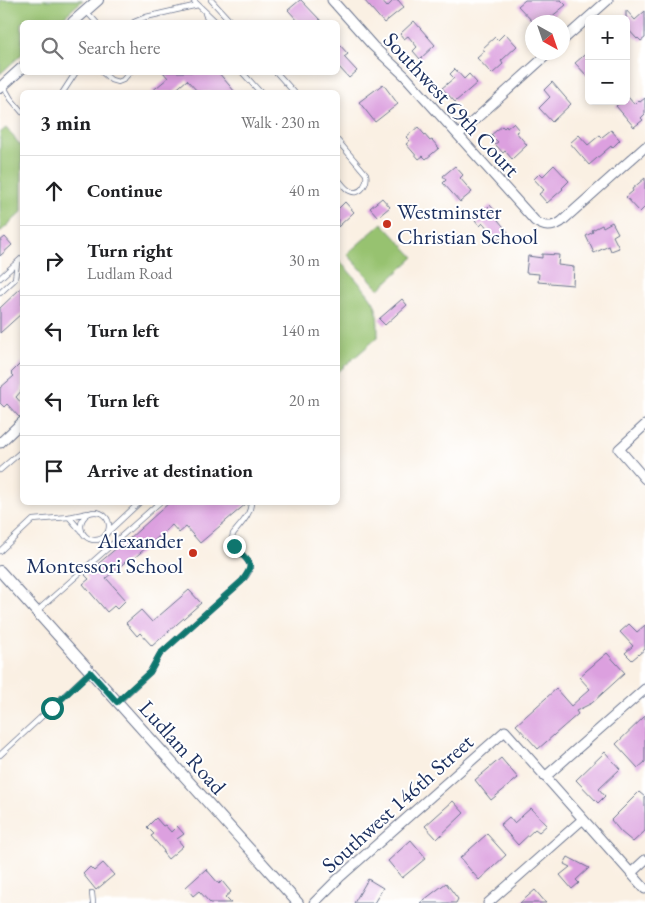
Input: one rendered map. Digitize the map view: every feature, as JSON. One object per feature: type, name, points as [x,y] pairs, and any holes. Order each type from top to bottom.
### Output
[{"type":"street","points":[[75,20],[98,0]]},
{"type":"street","points":[[570,34],[608,0]]},
{"type":"street","name":"Southwest 69th Court","points":[[335,1],[377,50],[405,76],[535,221],[542,225],[550,226],[564,220],[645,147]]},
{"type":"street","points":[[458,135],[541,60]]},
{"type":"street","points":[[2,87],[20,70]]},
{"type":"street","points":[[0,443],[20,424]]},
{"type":"street","points":[[645,425],[619,449],[645,479]]},
{"type":"street","name":"Ludlam Road","points":[[0,571],[298,903]]},
{"type":"street","points":[[645,689],[545,777],[645,889]]},
{"type":"street","name":"Southwest 146th Street","points":[[314,903],[339,878],[505,731],[545,777]]},
{"type":"street","points":[[488,903],[583,819]]},
{"type":"street","points":[[631,873],[645,860]]},
{"type":"lane","points":[[194,0],[214,20]]},
{"type":"lane","points":[[211,0],[228,20]]},
{"type":"lane","points":[[139,20],[198,5]]},
{"type":"lane","points":[[86,11],[94,20]]},
{"type":"lane","points":[[204,11],[207,20]]},
{"type":"lane","points":[[64,90],[74,75]]},
{"type":"lane","points":[[105,75],[111,80],[118,82],[127,75]]},
{"type":"lane","points":[[245,75],[258,90]]},
{"type":"lane","points":[[279,75],[292,90]]},
{"type":"lane","points":[[2,87],[20,109]]},
{"type":"lane","points":[[340,143],[366,174],[367,178],[366,184],[362,189],[352,192],[340,181]]},
{"type":"lane","points":[[0,278],[20,260]]},
{"type":"lane","points":[[0,293],[15,279],[17,263]]},
{"type":"lane","points":[[0,470],[20,453]]},
{"type":"lane","points":[[69,517],[86,536],[94,540],[106,534],[137,505]]},
{"type":"lane","points":[[36,612],[157,505]]},
{"type":"lane","points":[[117,702],[150,672],[160,654],[242,581],[249,572],[250,563],[235,547],[232,537],[248,514],[251,505]]},
{"type":"lane","points":[[0,551],[33,520],[98,512],[112,520],[124,517]]},
{"type":"lane","points":[[83,533],[81,529],[82,520],[88,513]]},
{"type":"lane","points":[[106,517],[109,525],[106,534]]},
{"type":"lane","points":[[0,755],[90,672]]},
{"type":"lane","points":[[92,893],[93,903]]},
{"type":"green space","points":[[0,0],[83,0],[60,20],[20,20],[20,56],[0,74]]},
{"type":"green space","points":[[6,128],[20,145],[20,214],[0,232],[0,133]]},
{"type":"green space","points":[[382,223],[414,257],[379,289],[347,254]]},
{"type":"green space","points":[[340,261],[375,305],[378,337],[340,370]]},
{"type":"building","points":[[301,0],[320,20],[297,20],[288,10]]},
{"type":"building","points":[[364,0],[381,0],[387,7],[394,0],[398,0],[404,7],[384,23]]},
{"type":"building","points":[[525,0],[561,0],[566,5],[554,15],[526,15],[518,6]]},
{"type":"building","points":[[626,10],[635,20],[645,11],[645,38],[641,41],[630,31],[630,15],[626,15]]},
{"type":"building","points":[[414,21],[435,45],[420,59],[413,51],[417,47],[408,36],[404,39],[400,34]]},
{"type":"building","points":[[505,33],[517,46],[501,61],[503,64],[492,74],[477,58],[485,51],[482,49],[495,37],[498,40]]},
{"type":"building","points":[[340,45],[348,54],[344,57],[357,71],[349,78],[340,68]]},
{"type":"building","points":[[585,54],[585,74],[575,63]]},
{"type":"building","points":[[455,69],[464,79],[469,74],[477,83],[455,102],[442,88],[454,78],[450,74]]},
{"type":"building","points":[[166,75],[221,75],[233,90],[196,90],[187,80],[175,90],[153,90],[168,78]]},
{"type":"building","points":[[552,82],[571,104],[552,122],[539,108],[550,97],[544,90]]},
{"type":"building","points":[[383,84],[398,104],[375,122],[359,102]]},
{"type":"building","points":[[645,98],[645,114],[641,118],[643,120],[634,127],[616,106],[630,105],[630,99],[634,104],[638,100],[640,102]]},
{"type":"building","points":[[513,123],[519,130],[516,132],[527,145],[512,159],[495,144],[498,142],[491,135],[502,126],[507,128]]},
{"type":"building","points":[[418,127],[439,148],[426,159],[423,156],[419,159],[406,144],[410,141],[406,137]]},
{"type":"building","points":[[611,130],[620,140],[589,165],[570,143],[579,135],[588,145],[600,135],[602,137]]},
{"type":"building","points":[[554,165],[569,181],[547,203],[539,194],[544,190],[534,179],[540,173],[543,176]]},
{"type":"building","points":[[455,166],[463,175],[460,178],[472,192],[460,202],[443,183],[446,180],[443,176]]},
{"type":"building","points":[[645,178],[645,207],[640,212],[626,197]]},
{"type":"building","points":[[382,198],[390,207],[378,217],[370,208]]},
{"type":"building","points":[[345,202],[354,212],[340,225],[340,207]]},
{"type":"building","points":[[490,205],[496,212],[493,214],[508,232],[498,240],[483,223],[480,226],[475,220]]},
{"type":"building","points":[[612,222],[618,233],[613,236],[619,248],[611,251],[609,246],[594,253],[586,236],[593,232],[592,230]]},
{"type":"building","points":[[5,237],[12,245],[0,256],[0,241]]},
{"type":"building","points":[[542,254],[559,255],[558,265],[574,267],[573,285],[538,282],[539,274],[526,273],[528,256],[542,258]]},
{"type":"building","points":[[20,289],[20,315],[0,333],[0,308]]},
{"type":"building","points":[[402,299],[407,305],[385,325],[379,319]]},
{"type":"building","points":[[20,364],[20,392],[16,397],[20,402],[19,417],[7,404],[4,407],[0,403],[0,388],[14,376],[11,373]]},
{"type":"building","points":[[167,505],[245,505],[200,543],[186,527],[179,533],[172,525],[132,560],[130,558],[106,578],[126,600],[117,609],[114,606],[107,612],[83,584],[89,579],[85,575],[120,547]]},
{"type":"building","points":[[189,590],[201,603],[152,646],[140,633],[137,636],[126,623],[141,610],[152,622]]},
{"type":"building","points":[[629,624],[637,632],[645,625],[645,649],[632,660],[625,653],[633,646],[620,632]]},
{"type":"building","points":[[607,653],[625,673],[592,703],[576,711],[578,714],[538,749],[516,725],[556,689],[571,706],[590,689],[579,677]]},
{"type":"building","points":[[645,716],[645,762],[638,768],[616,744]]},
{"type":"building","points":[[605,752],[620,769],[599,789],[605,796],[598,803],[576,780]]},
{"type":"building","points":[[501,758],[518,778],[491,800],[475,780]]},
{"type":"building","points":[[639,792],[645,797],[645,831],[633,842],[611,820]]},
{"type":"building","points":[[453,801],[464,813],[437,839],[425,826]]},
{"type":"building","points":[[531,808],[547,825],[539,832],[535,829],[518,845],[500,825],[509,817],[514,823]]},
{"type":"building","points":[[156,818],[171,832],[177,826],[184,834],[177,839],[183,846],[168,859],[163,853],[164,851],[151,836],[154,834],[147,827]]},
{"type":"building","points":[[487,834],[506,855],[479,880],[460,858]]},
{"type":"building","points":[[411,840],[426,858],[402,878],[388,861]]},
{"type":"building","points":[[568,857],[589,868],[576,880],[579,883],[572,889],[560,875],[570,867],[564,864]]},
{"type":"building","points":[[103,863],[114,875],[96,890],[83,874],[90,867],[94,871]]},
{"type":"building","points":[[206,869],[219,884],[222,881],[231,892],[225,897],[231,903],[210,903],[199,891],[193,896],[186,887]]},
{"type":"building","points":[[368,879],[383,888],[374,903],[354,903]]},
{"type":"building","points":[[446,883],[458,899],[456,903],[420,903]]},
{"type":"building","points":[[535,890],[546,903],[520,903]]},
{"type":"place","name":"Westminster Christian School","points":[[387,224]]},
{"type":"place","name":"Alexander Montessori School","points":[[193,553]]},
{"type":"route","points":[[52,708],[90,672],[117,702],[150,672],[160,654],[242,581],[249,572],[250,563],[234,546]]}]
